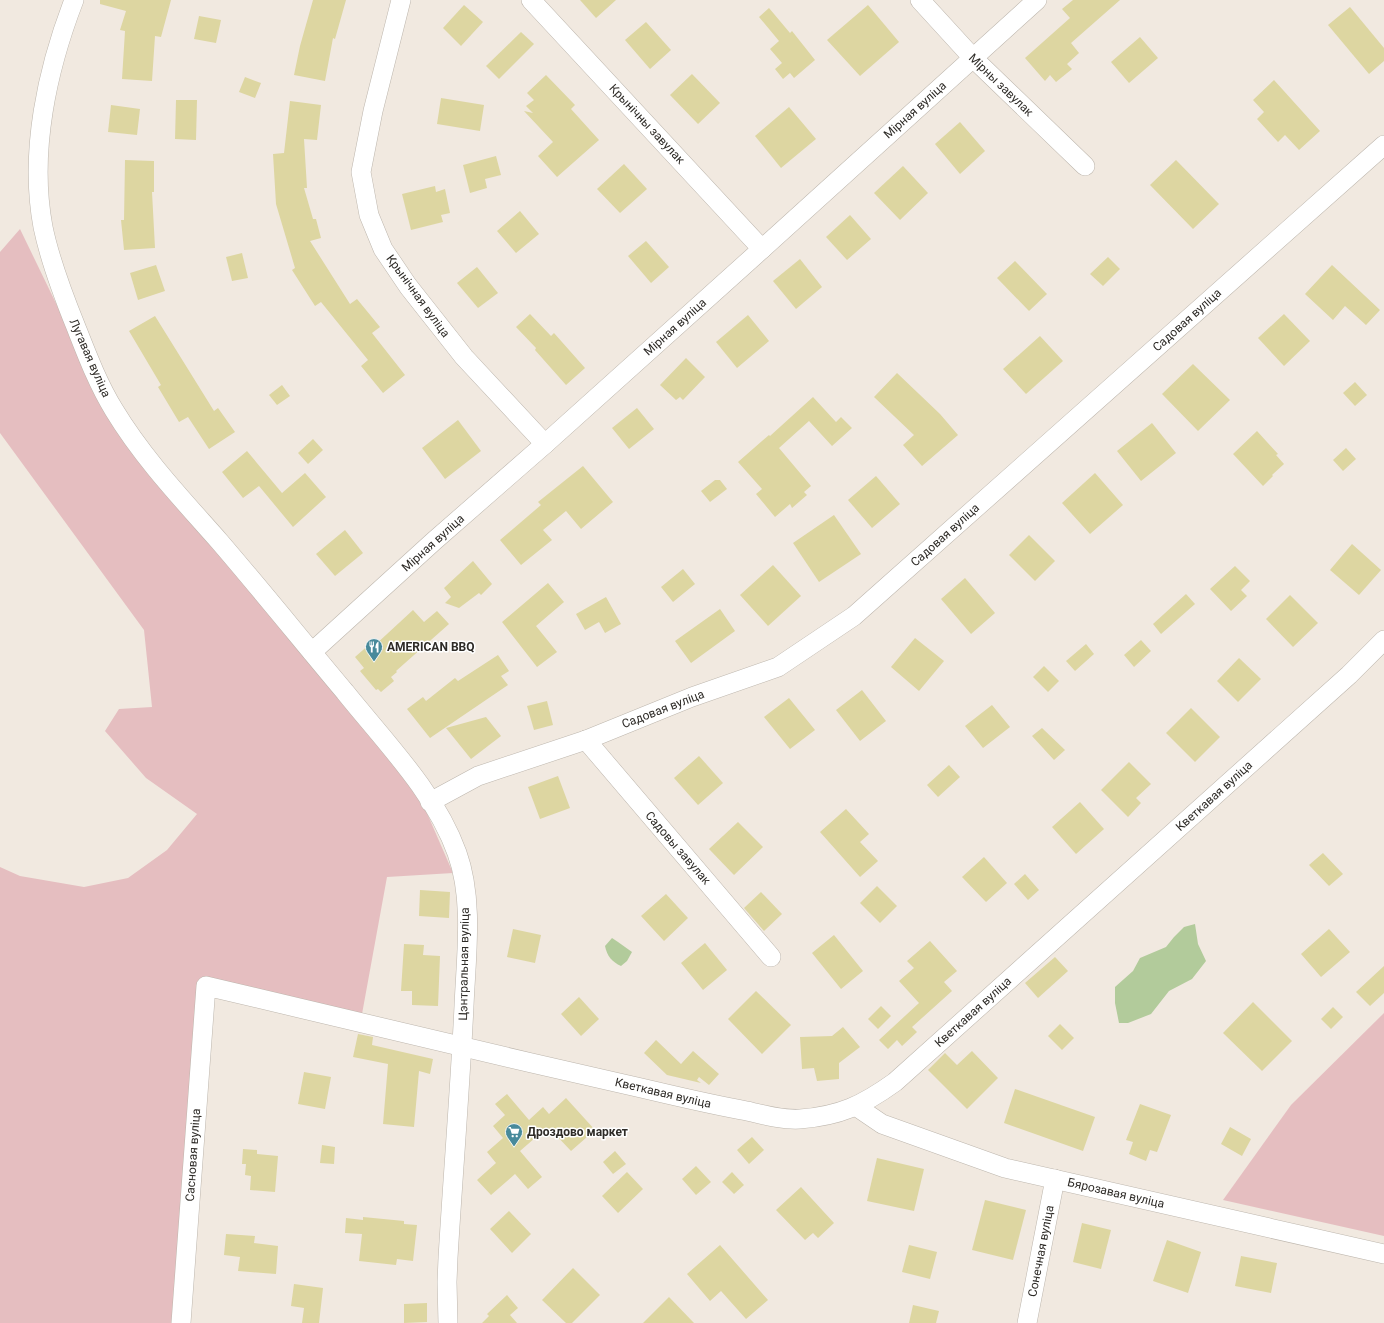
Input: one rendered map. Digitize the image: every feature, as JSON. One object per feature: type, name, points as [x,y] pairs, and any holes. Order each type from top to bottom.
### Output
[{"type":"street","name":"Лугавая вуліца","points":[[74,0],[61,37],[49,84],[40,132],[38,183],[43,226],[54,268],[66,301],[96,376],[114,409],[139,446],[175,492],[218,540],[312,652]]},
{"type":"street","name":"Крынічная вуліца","points":[[401,0],[361,172],[369,215],[383,249],[408,286],[464,357],[545,444]]},
{"type":"street","name":"Крынічны завулак","points":[[531,0],[762,249]]},
{"type":"street","name":"Мірны завулак","points":[[920,0],[973,58],[1085,166]]},
{"type":"street","name":"Мірная вуліца","points":[[312,652],[434,541],[545,444],[762,249],[1037,0]]},
{"type":"street","name":"Садовая вуліца","points":[[430,802],[478,776],[586,740],[692,697],[778,667],[854,616],[1384,145]]},
{"type":"street","name":"Кветкавая вуліца","points":[[206,986],[462,1047],[774,1117],[798,1119],[838,1113],[856,1107],[873,1098],[895,1082],[1349,675],[1384,640]]},
{"type":"street","name":"Цэнтральная вуліца","points":[[312,652],[416,778],[446,828],[458,854],[464,882],[468,923],[462,1047],[448,1258],[448,1323]]},
{"type":"street","name":"Садовы завулак","points":[[586,740],[771,957]]},
{"type":"street","name":"Сасновая вуліца","points":[[181,1323],[206,986]]},
{"type":"street","name":"Бярозавая вуліца","points":[[856,1107],[882,1124],[1005,1168],[1384,1254]]},
{"type":"street","name":"Сонечная вуліца","points":[[1027,1323],[1055,1179]]},
{"type":"shaded area","points":[[20,229],[113,421],[420,797],[453,873],[387,877],[362,1014],[206,986],[178,1323],[0,1323],[0,867],[20,876],[84,887],[128,878],[167,850],[197,814],[146,778],[105,731],[119,709],[152,707],[144,630],[0,433],[0,252]]},
{"type":"shaded area","points":[[1195,924],[1198,944],[1206,961],[1192,979],[1169,991],[1151,1014],[1128,1023],[1119,1023],[1115,1003],[1115,987],[1133,971],[1140,958],[1166,947],[1184,927]]},
{"type":"shaded area","points":[[612,938],[632,952],[627,961],[621,966],[610,958],[606,950],[605,946]]},
{"type":"shaded area","points":[[1384,1013],[1384,1236],[1223,1200],[1291,1105]]},
{"type":"building","points":[[100,0],[171,0],[161,37],[155,36],[152,81],[122,79],[125,31],[120,30],[126,11],[100,4]]},
{"type":"building","points":[[313,0],[346,0],[335,39],[333,38],[325,81],[294,75],[300,46]]},
{"type":"building","points":[[580,0],[616,0],[596,18]]},
{"type":"building","points":[[1073,0],[1120,0],[1071,43],[1079,53],[1067,64],[1072,69],[1056,82],[1050,75],[1045,81],[1025,58],[1070,18],[1062,9]]},
{"type":"building","points":[[464,5],[483,22],[461,46],[443,28]]},
{"type":"building","points":[[868,5],[899,42],[860,76],[827,40]]},
{"type":"building","points":[[1350,7],[1384,48],[1384,61],[1369,74],[1328,25]]},
{"type":"building","points":[[769,8],[790,33],[792,31],[815,60],[794,78],[790,73],[783,79],[775,69],[782,63],[770,49],[779,41],[759,17]]},
{"type":"building","points":[[199,16],[221,20],[216,43],[194,39]]},
{"type":"building","points":[[646,22],[671,50],[650,69],[625,40]]},
{"type":"building","points":[[521,32],[534,44],[499,79],[486,66]]},
{"type":"building","points":[[1140,37],[1158,58],[1129,83],[1111,62]]},
{"type":"building","points":[[692,74],[720,103],[698,124],[670,95]]},
{"type":"building","points":[[546,75],[575,105],[571,109],[599,140],[557,177],[538,156],[553,142],[524,111],[533,113],[526,106],[534,100],[527,93]]},
{"type":"building","points":[[245,77],[261,83],[255,98],[239,92]]},
{"type":"building","points":[[1274,80],[1320,131],[1299,150],[1285,135],[1278,142],[1257,119],[1264,112],[1253,100]]},
{"type":"building","points":[[441,98],[484,105],[480,131],[437,124]]},
{"type":"building","points":[[176,100],[197,100],[196,140],[175,139]]},
{"type":"building","points":[[290,101],[321,105],[317,140],[304,139],[307,188],[304,188],[313,219],[316,219],[321,238],[310,241],[350,304],[357,299],[380,327],[372,333],[405,375],[383,393],[361,366],[368,360],[321,302],[315,306],[292,270],[295,268],[276,204],[273,154],[284,153]]},
{"type":"building","points":[[111,105],[140,109],[137,135],[108,132]]},
{"type":"building","points":[[789,107],[816,139],[781,168],[755,136]]},
{"type":"building","points":[[960,122],[985,151],[960,174],[935,144]]},
{"type":"building","points":[[496,156],[501,175],[485,179],[487,188],[470,193],[463,165]]},
{"type":"building","points":[[125,160],[154,161],[154,192],[152,192],[155,248],[124,250],[121,220],[124,220]]},
{"type":"building","points":[[1176,160],[1219,204],[1193,229],[1150,185]]},
{"type":"building","points":[[624,164],[647,189],[620,213],[597,189]]},
{"type":"building","points":[[903,166],[928,193],[900,220],[874,193]]},
{"type":"building","points":[[435,186],[436,192],[445,189],[450,213],[441,215],[443,222],[411,230],[402,194]]},
{"type":"building","points":[[520,211],[539,234],[516,253],[497,231]]},
{"type":"building","points":[[850,215],[871,239],[847,260],[826,237]]},
{"type":"building","points":[[646,241],[669,267],[651,283],[628,256]]},
{"type":"building","points":[[242,253],[248,278],[232,281],[226,257]]},
{"type":"building","points":[[1108,257],[1120,269],[1103,286],[1090,274]]},
{"type":"building","points":[[800,259],[822,287],[796,309],[773,281]]},
{"type":"building","points":[[1015,261],[1047,294],[1029,311],[997,278]]},
{"type":"building","points":[[156,265],[165,291],[138,300],[130,273]]},
{"type":"building","points":[[1332,265],[1380,310],[1366,325],[1345,306],[1333,320],[1305,294]]},
{"type":"building","points":[[477,267],[498,293],[478,308],[457,283]]},
{"type":"building","points":[[530,314],[551,336],[554,333],[585,368],[566,385],[535,350],[536,348],[516,327]]},
{"type":"building","points":[[1284,314],[1310,341],[1284,366],[1258,338]]},
{"type":"building","points":[[748,315],[769,341],[737,368],[716,342]]},
{"type":"building","points":[[155,316],[214,411],[218,408],[235,432],[209,449],[188,417],[179,422],[158,387],[161,385],[129,331]]},
{"type":"building","points":[[1040,336],[1063,361],[1026,394],[1003,369]]},
{"type":"building","points":[[686,358],[705,377],[683,400],[680,397],[676,400],[660,385]]},
{"type":"building","points":[[1193,364],[1230,400],[1198,431],[1162,394]]},
{"type":"building","points":[[897,373],[940,414],[958,435],[922,466],[903,445],[914,435],[874,397]]},
{"type":"building","points":[[1355,382],[1367,395],[1355,406],[1343,393]]},
{"type":"building","points":[[282,385],[290,396],[277,405],[269,395]]},
{"type":"building","points":[[813,397],[836,422],[841,417],[852,428],[832,446],[809,421],[779,448],[811,486],[804,492],[807,495],[792,508],[790,504],[775,517],[756,494],[762,489],[738,462],[769,435],[770,436]]},
{"type":"building","points":[[637,408],[654,429],[629,449],[612,428]]},
{"type":"building","points":[[458,420],[481,451],[445,479],[422,448]]},
{"type":"building","points":[[1152,423],[1176,453],[1141,481],[1117,451]]},
{"type":"building","points":[[1257,431],[1278,454],[1276,455],[1284,464],[1263,486],[1233,454]]},
{"type":"building","points":[[313,439],[323,450],[308,464],[298,453]]},
{"type":"building","points":[[1346,448],[1356,459],[1343,471],[1333,460]]},
{"type":"building","points":[[247,451],[282,493],[305,473],[326,497],[293,527],[259,486],[243,498],[222,472]]},
{"type":"building","points":[[583,466],[613,502],[581,529],[566,511],[543,530],[552,540],[521,565],[500,540],[541,505],[538,502]]},
{"type":"building","points":[[1095,473],[1123,505],[1090,534],[1062,503]]},
{"type":"building","points":[[876,476],[900,504],[872,528],[848,500]]},
{"type":"building","points":[[715,480],[720,480],[727,489],[710,502],[701,491]]},
{"type":"building","points":[[834,515],[861,554],[819,582],[793,543]]},
{"type":"building","points":[[345,530],[363,553],[335,576],[316,554]]},
{"type":"building","points":[[1029,535],[1055,561],[1035,581],[1009,555]]},
{"type":"building","points":[[1352,544],[1381,570],[1359,595],[1330,570]]},
{"type":"building","points":[[473,561],[492,584],[481,595],[479,593],[459,608],[445,603],[451,597],[444,588]]},
{"type":"building","points":[[773,565],[801,596],[768,626],[740,595]]},
{"type":"building","points":[[1235,566],[1250,581],[1241,590],[1247,596],[1231,611],[1210,589]]},
{"type":"building","points":[[683,569],[695,584],[673,602],[661,587]]},
{"type":"building","points":[[965,578],[995,613],[971,634],[941,599]]},
{"type":"building","points":[[548,583],[564,602],[536,626],[557,652],[537,667],[502,622]]},
{"type":"building","points":[[1186,594],[1195,604],[1161,634],[1153,624]]},
{"type":"building","points":[[1290,595],[1318,623],[1293,647],[1266,619]]},
{"type":"building","points":[[606,597],[621,624],[605,633],[599,622],[585,630],[576,614]]},
{"type":"building","points":[[720,609],[735,631],[691,663],[675,641]]},
{"type":"building","points":[[413,610],[424,622],[437,611],[449,624],[396,671],[397,672],[391,677],[394,681],[381,692],[378,689],[376,690],[360,671],[364,668],[355,657],[371,643],[374,646]]},
{"type":"building","points":[[915,638],[944,661],[919,691],[891,667]]},
{"type":"building","points":[[1141,640],[1151,651],[1134,667],[1124,655]]},
{"type":"building","points":[[1086,644],[1094,654],[1075,671],[1066,661]]},
{"type":"building","points":[[498,655],[509,671],[501,676],[508,685],[430,738],[407,709],[423,697],[426,701],[455,678],[458,681]]},
{"type":"building","points":[[1239,658],[1261,679],[1238,702],[1217,681]]},
{"type":"building","points":[[1044,666],[1059,681],[1048,692],[1033,677]]},
{"type":"building","points":[[862,690],[886,721],[860,741],[836,710]]},
{"type":"building","points":[[789,698],[815,730],[790,749],[764,717]]},
{"type":"building","points":[[547,701],[553,725],[534,730],[527,706]]},
{"type":"building","points":[[992,705],[1010,727],[983,748],[965,726]]},
{"type":"building","points":[[1191,708],[1220,737],[1195,762],[1166,733]]},
{"type":"building","points":[[486,717],[501,736],[471,759],[446,728]]},
{"type":"building","points":[[1042,728],[1065,750],[1054,760],[1032,736]]},
{"type":"building","points":[[699,756],[723,783],[698,805],[674,778]]},
{"type":"building","points":[[1129,762],[1151,784],[1136,798],[1141,803],[1128,817],[1101,790]]},
{"type":"building","points":[[949,765],[960,777],[938,797],[927,785]]},
{"type":"building","points":[[558,776],[570,808],[540,819],[528,787]]},
{"type":"building","points":[[1080,802],[1104,829],[1076,854],[1052,827]]},
{"type":"building","points":[[846,809],[869,834],[860,842],[878,861],[860,877],[820,832]]},
{"type":"building","points":[[738,822],[763,847],[734,875],[709,849]]},
{"type":"building","points":[[1323,853],[1343,874],[1329,886],[1309,865]]},
{"type":"building","points":[[984,857],[1007,883],[986,902],[962,877]]},
{"type":"building","points":[[1025,874],[1039,890],[1028,900],[1014,884]]},
{"type":"building","points":[[877,886],[897,906],[880,923],[860,903]]},
{"type":"building","points":[[420,890],[450,892],[449,918],[419,916]]},
{"type":"building","points":[[761,892],[782,914],[764,931],[744,908]]},
{"type":"building","points":[[666,894],[688,918],[664,941],[641,916]]},
{"type":"building","points":[[513,929],[541,935],[535,963],[507,957]]},
{"type":"building","points":[[1329,929],[1350,952],[1321,977],[1301,954]]},
{"type":"building","points":[[834,935],[863,971],[841,989],[812,953]]},
{"type":"building","points":[[930,941],[957,971],[944,982],[952,991],[912,1027],[917,1032],[902,1046],[897,1040],[888,1049],[879,1040],[919,1003],[899,981],[914,968],[907,961]]},
{"type":"building","points":[[705,943],[727,970],[703,990],[681,963]]},
{"type":"building","points":[[404,944],[424,945],[423,955],[440,956],[438,1006],[412,1005],[412,991],[401,991]]},
{"type":"building","points":[[1055,957],[1068,971],[1038,998],[1025,983]]},
{"type":"building","points":[[1384,966],[1384,993],[1370,1006],[1356,992]]},
{"type":"building","points":[[756,991],[791,1025],[762,1054],[728,1019]]},
{"type":"building","points":[[579,997],[599,1019],[581,1036],[561,1014]]},
{"type":"building","points":[[1253,1002],[1292,1041],[1262,1071],[1223,1033]]},
{"type":"building","points":[[881,1006],[891,1016],[878,1029],[868,1019]]},
{"type":"building","points":[[1333,1007],[1343,1017],[1331,1029],[1321,1019]]},
{"type":"building","points":[[1060,1024],[1074,1038],[1062,1050],[1048,1036]]},
{"type":"building","points":[[843,1027],[860,1047],[839,1063],[839,1079],[817,1081],[814,1068],[802,1069],[800,1037],[832,1036]]},
{"type":"building","points":[[358,1034],[373,1037],[372,1045],[433,1059],[430,1074],[419,1071],[414,1127],[383,1124],[388,1064],[353,1057]]},
{"type":"building","points":[[656,1040],[681,1064],[693,1051],[719,1074],[709,1085],[699,1077],[697,1080],[701,1083],[667,1075],[644,1053]]},
{"type":"building","points":[[972,1051],[998,1078],[967,1109],[928,1070],[945,1053],[957,1065]]},
{"type":"building","points":[[304,1072],[331,1077],[325,1109],[298,1104]]},
{"type":"building","points":[[1015,1089],[1095,1117],[1083,1151],[1004,1123]]},
{"type":"building","points":[[507,1094],[529,1120],[543,1107],[549,1114],[566,1098],[595,1130],[571,1151],[554,1133],[549,1137],[543,1131],[520,1151],[542,1177],[528,1189],[515,1174],[491,1195],[477,1180],[496,1163],[487,1152],[503,1138],[493,1126],[505,1115],[495,1104]]},
{"type":"building","points":[[1140,1104],[1171,1115],[1157,1152],[1150,1150],[1146,1161],[1129,1154],[1133,1142],[1126,1140]]},
{"type":"building","points":[[1230,1127],[1251,1139],[1242,1156],[1221,1144]]},
{"type":"building","points":[[752,1137],[764,1150],[749,1164],[737,1150]]},
{"type":"building","points":[[322,1145],[335,1147],[334,1164],[320,1163]]},
{"type":"building","points":[[243,1149],[257,1150],[257,1154],[278,1156],[275,1192],[250,1190],[251,1176],[245,1175],[246,1164],[242,1164]]},
{"type":"building","points":[[615,1151],[626,1164],[613,1174],[603,1162]]},
{"type":"building","points":[[877,1158],[924,1169],[914,1211],[867,1201]]},
{"type":"building","points":[[696,1166],[711,1182],[696,1195],[682,1179]]},
{"type":"building","points":[[627,1172],[643,1189],[618,1213],[602,1196]]},
{"type":"building","points":[[732,1172],[744,1185],[734,1194],[722,1182]]},
{"type":"building","points":[[801,1187],[834,1223],[818,1238],[813,1233],[805,1240],[776,1210]]},
{"type":"building","points":[[985,1200],[1026,1210],[1013,1260],[972,1250]]},
{"type":"building","points":[[509,1211],[531,1234],[512,1253],[490,1229]]},
{"type":"building","points":[[363,1217],[404,1221],[404,1224],[417,1225],[413,1261],[397,1259],[396,1265],[359,1261],[362,1234],[345,1233],[346,1218],[363,1220]]},
{"type":"building","points":[[1082,1223],[1111,1230],[1101,1269],[1073,1262]]},
{"type":"building","points":[[226,1234],[255,1236],[254,1243],[278,1246],[276,1274],[238,1271],[240,1257],[224,1255]]},
{"type":"building","points":[[1167,1240],[1201,1252],[1188,1293],[1153,1281]]},
{"type":"building","points":[[720,1245],[768,1300],[746,1319],[721,1291],[710,1301],[687,1274]]},
{"type":"building","points":[[909,1245],[937,1252],[930,1279],[902,1272]]},
{"type":"building","points":[[1241,1256],[1277,1263],[1271,1293],[1235,1286]]},
{"type":"building","points":[[573,1268],[600,1295],[572,1323],[566,1323],[542,1300]]},
{"type":"building","points":[[294,1284],[323,1288],[319,1323],[302,1323],[304,1308],[291,1306]]},
{"type":"building","points":[[507,1295],[518,1308],[510,1315],[517,1323],[482,1323],[489,1316],[487,1314]]},
{"type":"building","points":[[669,1297],[694,1323],[643,1323]]},
{"type":"building","points":[[427,1303],[427,1322],[404,1323],[404,1304]]},
{"type":"building","points":[[913,1305],[939,1311],[936,1323],[909,1323]]},
{"type":"place","name":"AMERICAN BBQ","points":[[374,662]]},
{"type":"place","name":"Дроздово маркет","points":[[514,1147]]}]
